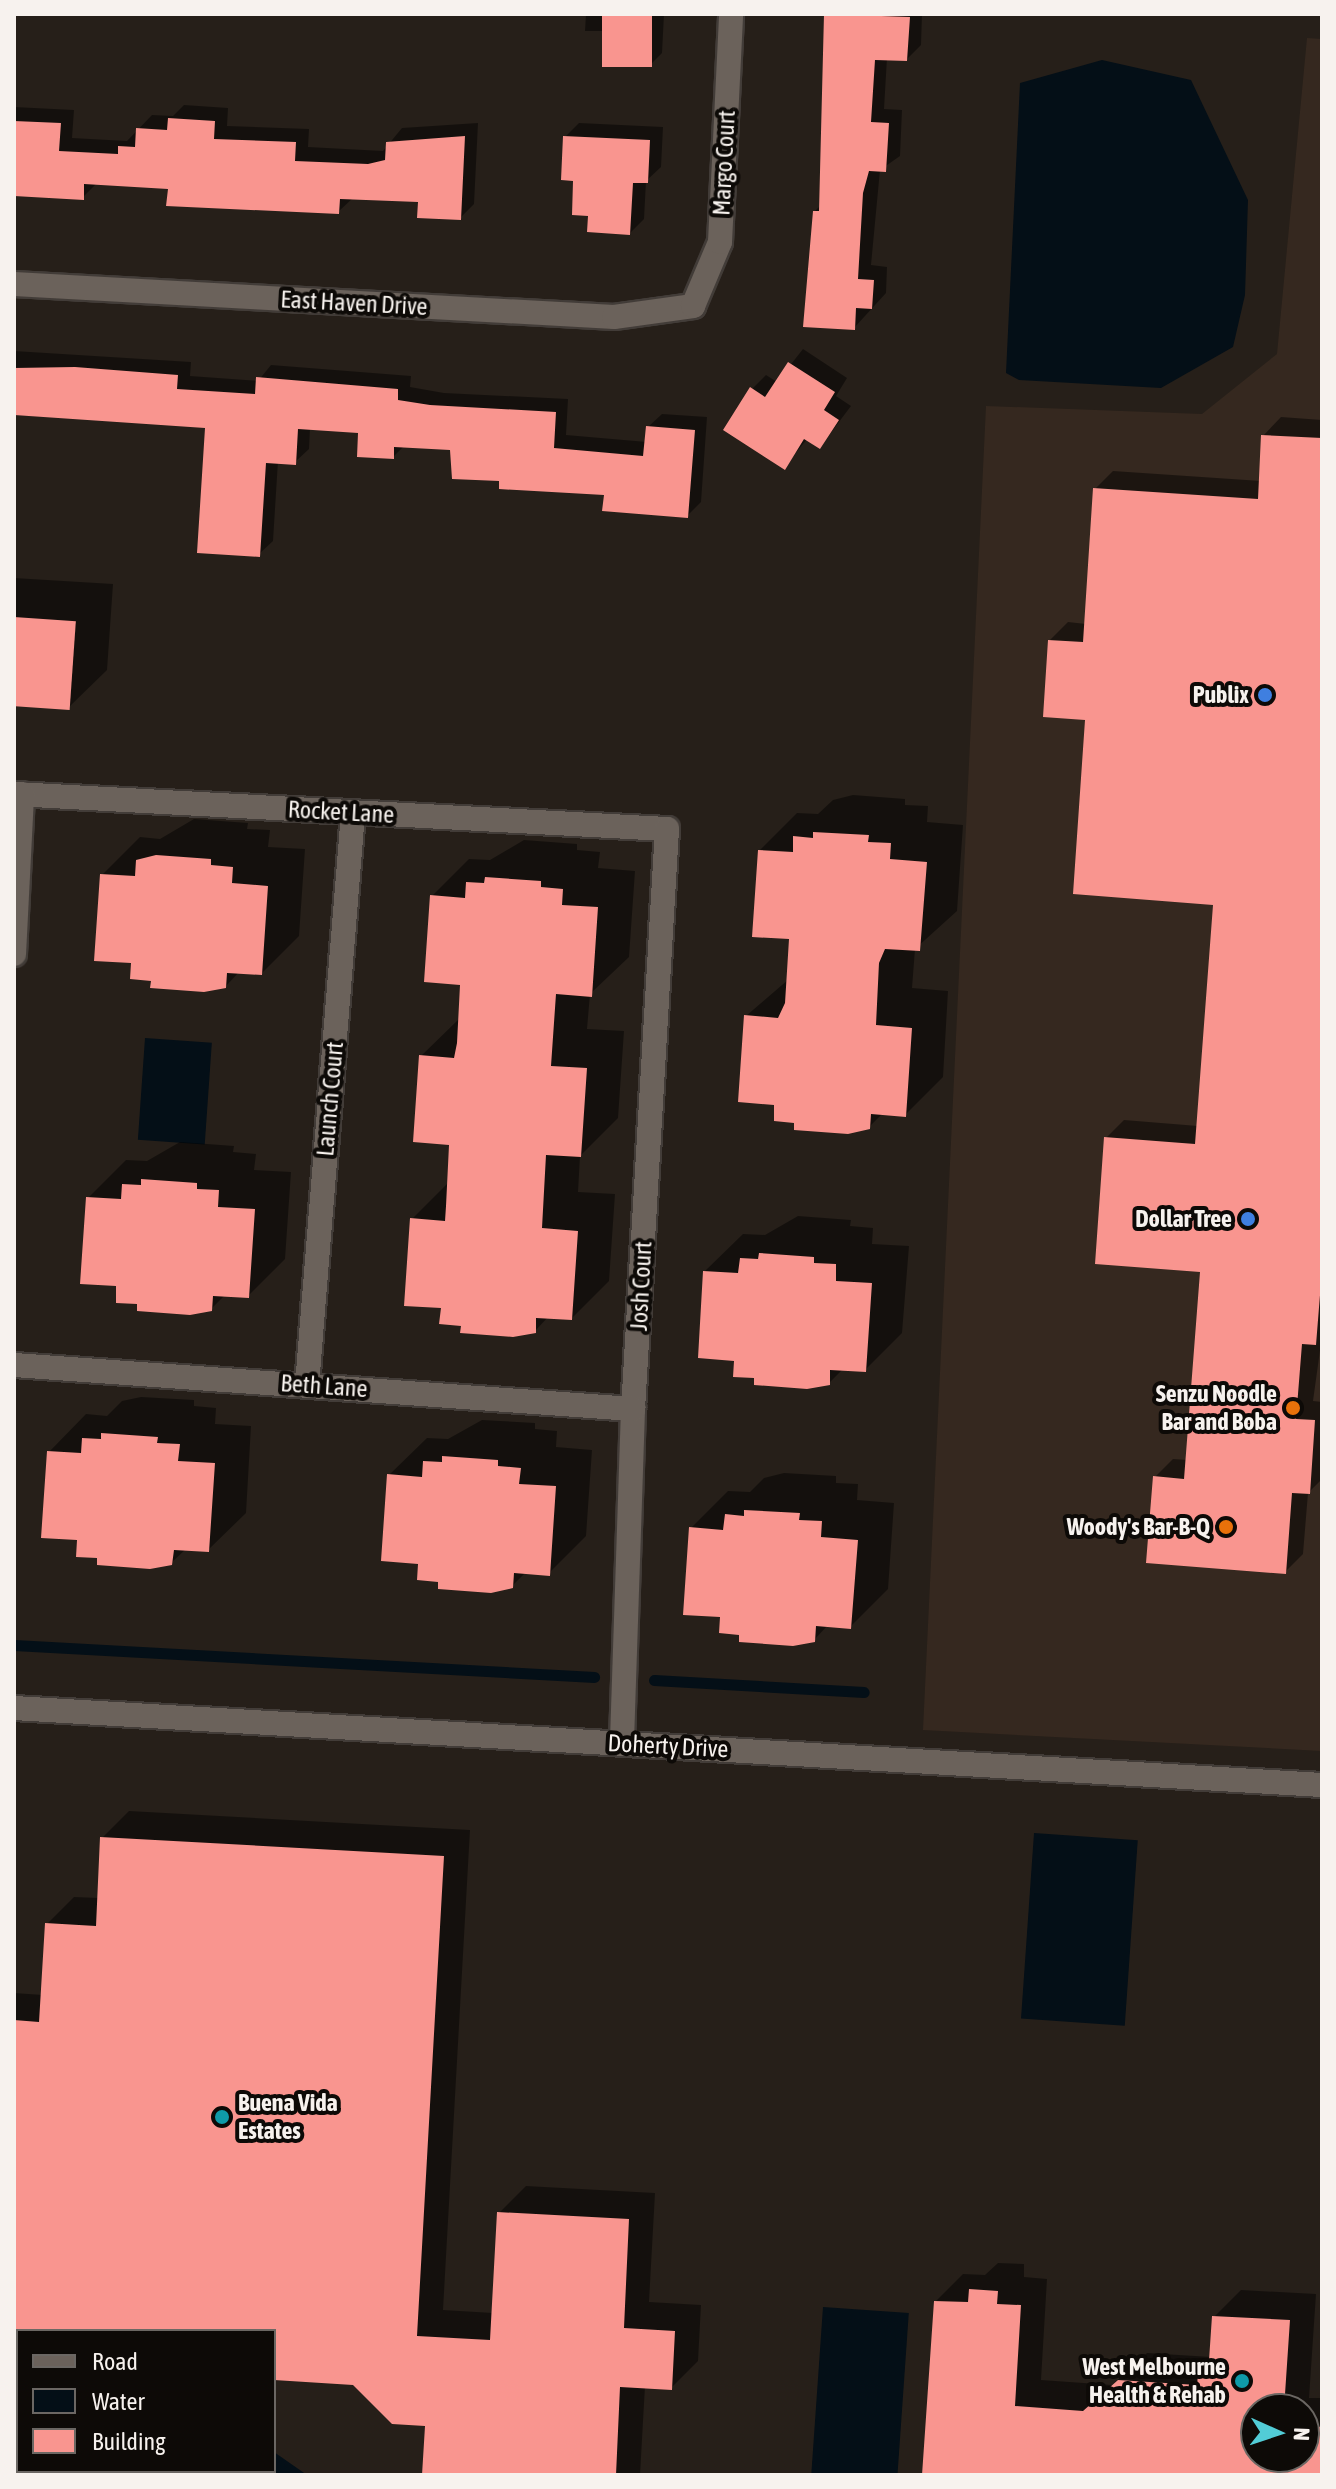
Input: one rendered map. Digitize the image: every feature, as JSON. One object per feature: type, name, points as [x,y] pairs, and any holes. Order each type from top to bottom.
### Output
[{"type":"street","name":"Margo Court","points":[[693,306],[720,242],[731,14]]},
{"type":"street","name":"East Haven Drive","points":[[14,284],[614,317],[693,306]]},
{"type":"street","name":"Rocket Lane","points":[[18,794],[667,829]]},
{"type":"street","points":[[14,954],[18,794]]},
{"type":"street","name":"Launch Court","points":[[307,1385],[353,813]]},
{"type":"street","name":"Josh Court","points":[[622,1744],[633,1409],[667,829]]},
{"type":"street","name":"Beth Lane","points":[[14,1365],[633,1409]]},
{"type":"street","name":"Doherty Drive","points":[[14,1708],[1322,1785]]},
{"type":"shaded area","points":[[1307,38],[1322,39],[1322,1751],[923,1730],[986,406],[1202,414],[1277,354]]},
{"type":"water","points":[[1102,60],[1191,80],[1248,200],[1245,295],[1233,347],[1161,388],[1019,380],[1006,373],[1020,83]]},
{"type":"water","points":[[145,1038],[212,1043],[205,1144],[138,1140]]},
{"type":"water","points":[[1034,1833],[1138,1840],[1125,2026],[1021,2019]]},
{"type":"water","points":[[823,2307],[909,2313],[897,2475],[811,2475]]},
{"type":"water","points":[[276,2453],[307,2475],[84,2475],[276,2473]]},
{"type":"building","points":[[602,14],[652,14],[652,67],[602,67]]},
{"type":"building","points":[[824,14],[910,17],[907,61],[875,60],[871,122],[889,123],[886,172],[869,171],[863,193],[858,279],[874,280],[872,309],[856,308],[855,330],[803,327],[813,211],[819,211]]},
{"type":"building","points":[[168,118],[215,121],[214,139],[296,142],[295,161],[368,164],[385,160],[386,142],[465,136],[461,220],[417,218],[418,202],[340,199],[339,214],[166,206],[168,189],[84,184],[84,200],[14,196],[14,121],[61,123],[59,151],[118,154],[118,146],[135,147],[136,128],[167,130]]},
{"type":"building","points":[[563,136],[650,140],[648,183],[633,183],[630,235],[587,232],[588,216],[572,215],[573,181],[561,180]]},
{"type":"building","points":[[788,362],[835,392],[824,410],[839,420],[820,449],[804,439],[785,470],[723,430],[750,387],[765,397]]},
{"type":"building","points":[[75,367],[178,375],[177,389],[255,394],[256,377],[398,389],[398,400],[430,405],[556,412],[554,448],[643,456],[646,426],[695,430],[688,518],[602,511],[604,495],[499,489],[499,481],[452,479],[450,450],[394,447],[394,459],[357,457],[358,433],[298,429],[296,465],[266,463],[260,557],[197,553],[205,428],[14,415],[14,368]]},
{"type":"building","points":[[1261,435],[1322,438],[1322,1270],[1316,1345],[1302,1344],[1296,1419],[1315,1420],[1310,1494],[1292,1493],[1286,1574],[1146,1563],[1153,1476],[1184,1479],[1200,1272],[1095,1264],[1104,1137],[1195,1144],[1213,905],[1073,894],[1085,720],[1043,717],[1048,640],[1083,642],[1093,488],[1258,499]]},
{"type":"building","points":[[14,617],[76,621],[70,710],[14,706]]},
{"type":"building","points":[[813,832],[869,835],[868,842],[891,843],[890,859],[927,862],[920,951],[885,949],[879,963],[876,1025],[912,1028],[906,1117],[871,1114],[870,1129],[848,1134],[794,1130],[794,1123],[774,1121],[774,1105],[738,1102],[744,1015],[778,1018],[785,1003],[789,939],[752,937],[758,850],[793,852],[793,836],[813,838]]},
{"type":"building","points":[[156,855],[211,859],[211,865],[233,867],[232,883],[268,886],[262,975],[227,973],[226,988],[204,992],[150,988],[151,981],[130,979],[131,963],[94,961],[100,874],[135,876],[136,860]]},
{"type":"building","points":[[485,877],[541,881],[541,887],[563,889],[562,905],[598,907],[592,997],[556,994],[551,1066],[587,1068],[581,1157],[546,1155],[542,1228],[578,1231],[572,1320],[536,1318],[536,1333],[513,1337],[460,1333],[461,1326],[439,1324],[441,1308],[404,1306],[410,1218],[445,1221],[446,1206],[449,1145],[413,1142],[419,1055],[454,1058],[457,1043],[460,985],[424,982],[430,895],[465,898],[466,882],[484,883]]},
{"type":"building","points":[[141,1179],[197,1183],[197,1189],[219,1190],[218,1207],[255,1209],[249,1298],[213,1296],[212,1311],[190,1315],[137,1311],[137,1304],[116,1303],[116,1286],[80,1284],[86,1197],[121,1199],[122,1184],[141,1185]]},
{"type":"building","points":[[759,1253],[814,1257],[814,1263],[836,1264],[836,1281],[872,1283],[866,1372],[830,1370],[830,1385],[807,1389],[754,1385],[754,1378],[733,1377],[734,1361],[698,1358],[703,1271],[738,1273],[740,1258],[758,1259]]},
{"type":"building","points":[[101,1433],[158,1437],[157,1443],[180,1444],[178,1461],[215,1463],[209,1552],[174,1550],[172,1565],[150,1569],[97,1565],[97,1558],[76,1557],[77,1540],[41,1538],[47,1451],[81,1453],[82,1438],[101,1439]]},
{"type":"building","points":[[442,1456],[498,1460],[498,1466],[521,1468],[519,1484],[556,1486],[550,1576],[514,1573],[513,1588],[491,1593],[438,1589],[438,1582],[417,1580],[418,1564],[381,1561],[387,1474],[422,1477],[423,1461],[442,1462]]},
{"type":"building","points":[[744,1510],[800,1513],[799,1520],[822,1521],[821,1537],[858,1540],[851,1629],[816,1626],[815,1642],[793,1646],[739,1642],[739,1635],[719,1633],[720,1617],[683,1615],[689,1527],[723,1530],[725,1514],[744,1516]]},
{"type":"building","name":"Buena Vida Estates","points":[[100,1837],[444,1856],[417,2336],[490,2340],[497,2212],[629,2219],[624,2328],[675,2331],[672,2390],[620,2387],[616,2475],[422,2475],[425,2426],[392,2424],[353,2385],[276,2380],[276,2329],[14,2331],[14,2020],[39,2022],[45,1923],[96,1926]]},
{"type":"building","name":"West Melbourne Health & Rehab","points":[[969,2289],[998,2291],[997,2304],[1021,2305],[1015,2406],[1083,2411],[1118,2380],[1197,2385],[1198,2374],[1208,2375],[1212,2316],[1290,2320],[1285,2393],[1240,2393],[1240,2473],[1320,2473],[1320,2427],[1322,2475],[922,2475],[934,2301],[968,2302]]},
{"type":"waterway","points":[[14,1645],[594,1677]]},
{"type":"waterway","points":[[654,1680],[864,1692]]},
{"type":"place","name":"Publix","points":[[1265,695]]},
{"type":"place","name":"Dollar Tree","points":[[1248,1219]]},
{"type":"place","name":"Senzu Noodle Bar and Boba","points":[[1293,1408]]},
{"type":"place","name":"Woody's Bar-B-Q","points":[[1226,1527]]},
{"type":"place","name":"Buena Vida Estates","points":[[222,2117]]},
{"type":"place","name":"West Melbourne Health & Rehab","points":[[1242,2381]]}]
